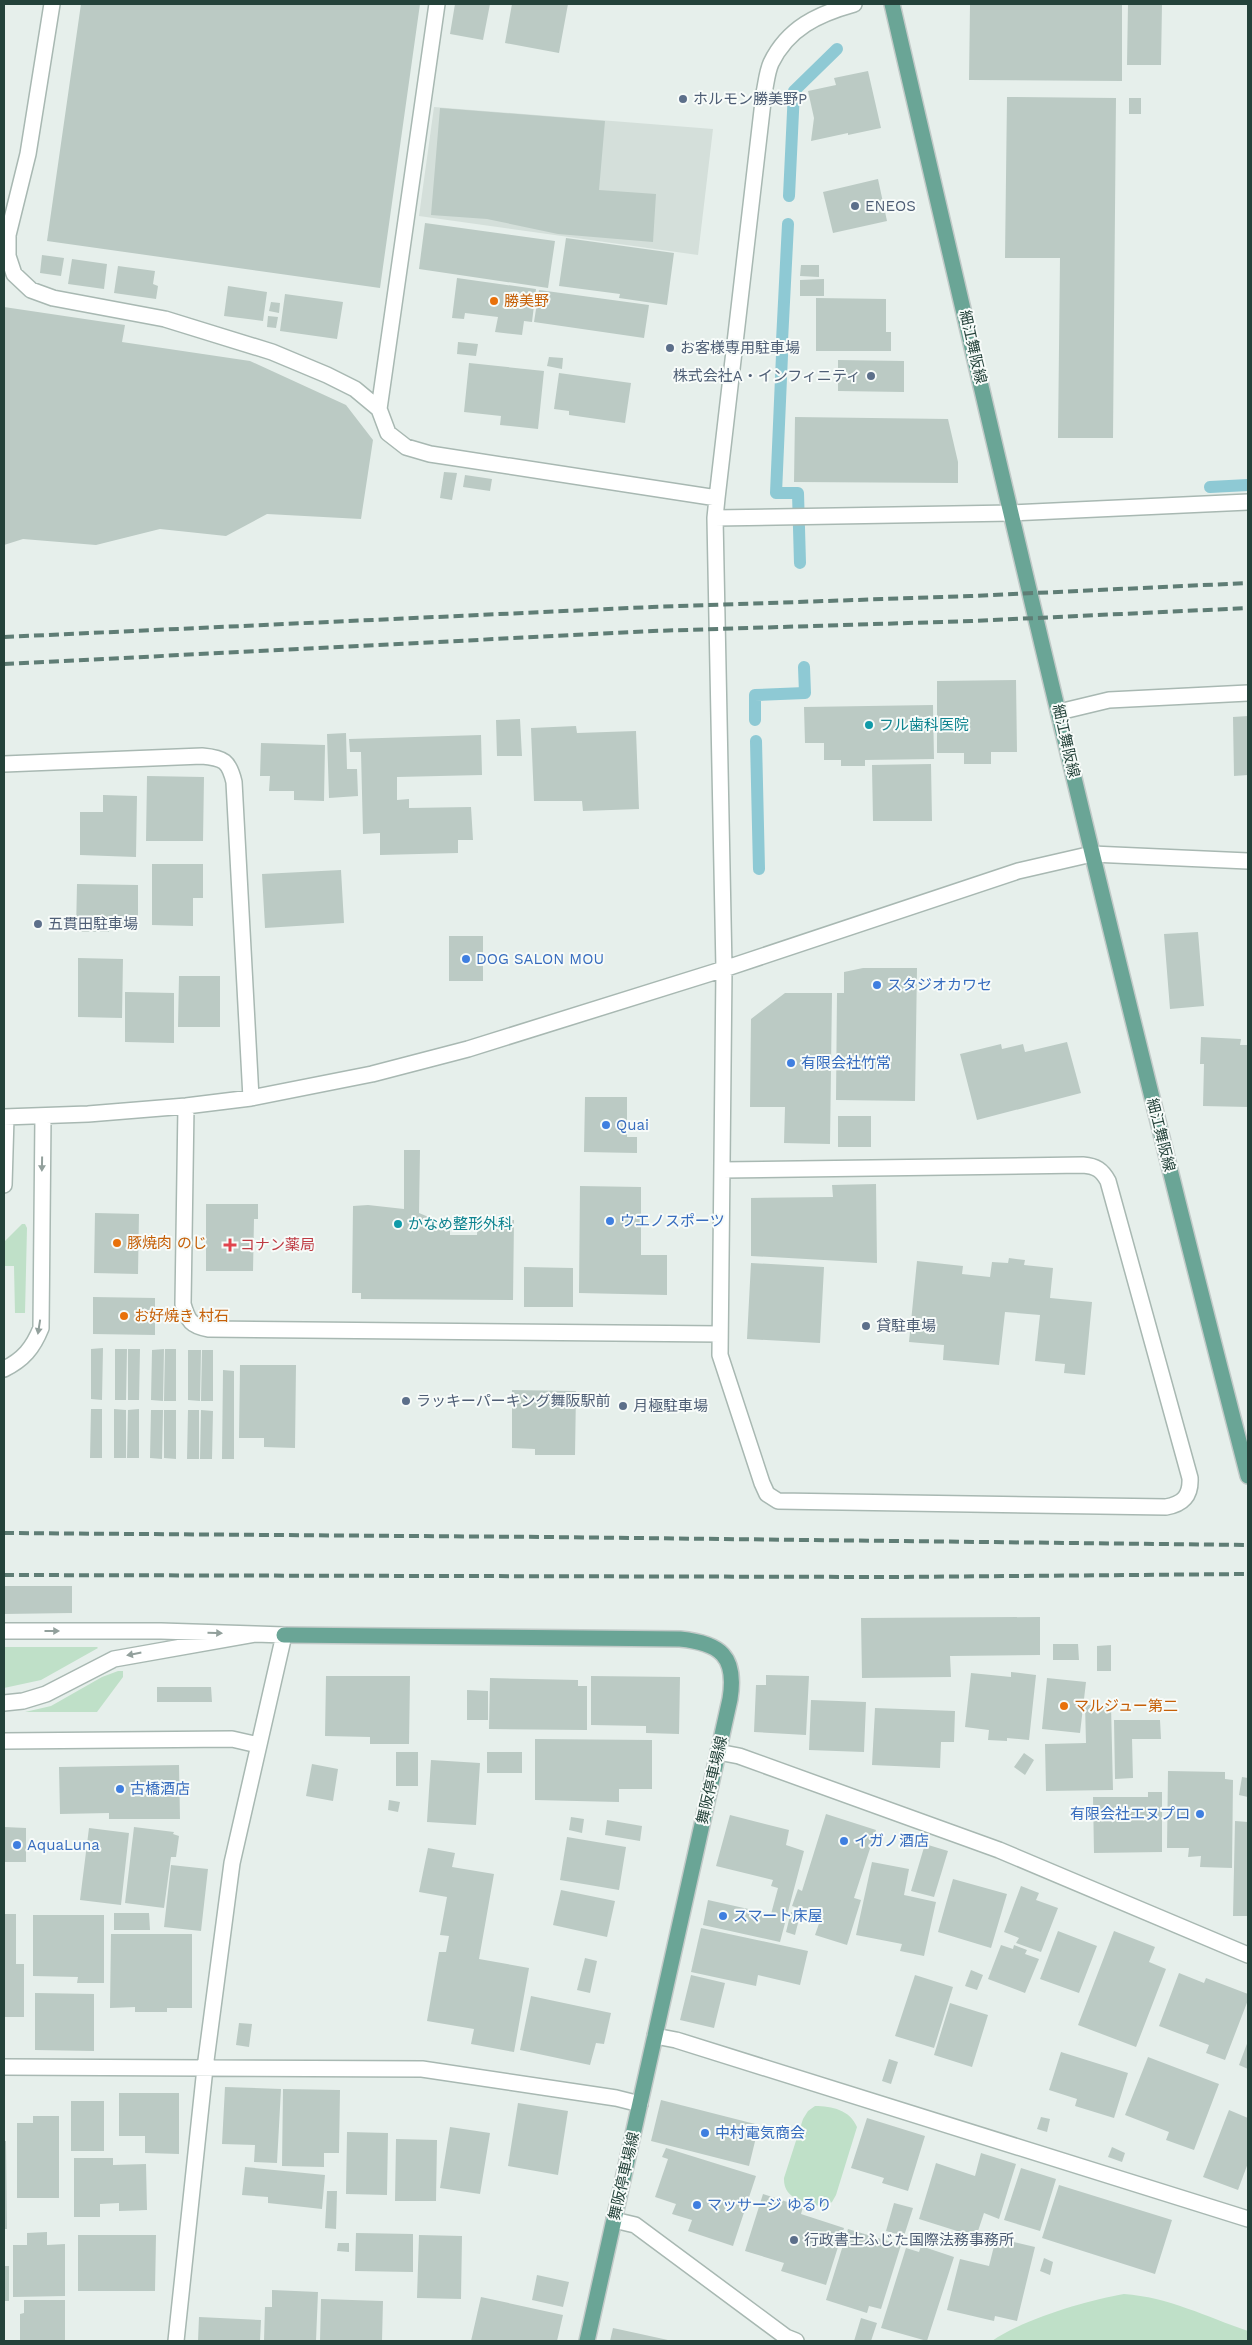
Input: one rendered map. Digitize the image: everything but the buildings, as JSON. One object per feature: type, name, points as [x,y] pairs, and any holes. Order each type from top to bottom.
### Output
[{"type":"main road","name":"細江舞阪線","points":[[892,4],[1092,854],[1196,1276],[1248,1476]]},
{"type":"main road","name":"舞阪停車場線","points":[[284,1635],[697,1640],[715,1646],[728,1659],[733,1680],[587,2341]]},
{"type":"street","points":[[52,4],[28,154],[8,235],[8,256],[14,274],[32,290],[53,298],[165,319],[272,352],[355,389],[379,409]]},
{"type":"street","points":[[437,4],[379,409],[388,433],[406,447],[430,454],[717,498]]},
{"type":"street","points":[[722,1170],[1083,1165],[1094,1166],[1103,1172],[1108,1181],[1190,1478],[1190,1489],[1186,1499],[1177,1505],[1166,1507],[778,1501],[767,1494],[762,1483],[720,1355],[724,969],[715,518],[764,93],[770,64],[786,39],[808,20],[854,4]]},
{"type":"street","points":[[715,518],[1012,513],[1248,502]]},
{"type":"street","points":[[1059,712],[1110,700],[1248,693]]},
{"type":"street","points":[[4,764],[202,756],[219,758],[231,767],[235,792],[251,1098]]},
{"type":"street","points":[[4,1185],[5,1117],[186,1106],[251,1098],[372,1074],[468,1049],[724,969],[1018,871],[1092,854],[1248,861]]},
{"type":"street","points":[[186,1106],[183,1304],[186,1317],[196,1326],[208,1329],[720,1334]]},
{"type":"street","points":[[4,1369],[22,1359],[34,1345],[41,1328],[43,1116]]},
{"type":"street","points":[[4,1632],[161,1631],[284,1635],[232,1862],[205,2068],[176,2341]]},
{"type":"street","points":[[4,1703],[23,1701],[46,1694],[114,1659],[255,1634]]},
{"type":"street","points":[[4,1741],[232,1739],[258,1745]]},
{"type":"street","points":[[718,1752],[739,1756],[998,1850],[1248,1955]]},
{"type":"street","points":[[655,2036],[676,2040],[1248,2219]]},
{"type":"street","points":[[4,2067],[422,2069],[616,2098],[640,2104]]},
{"type":"street","points":[[614,2220],[635,2225],[786,2337],[796,2341]]},
{"type":"shaded area","points":[[434,107],[713,129],[698,255],[419,216]]},
{"type":"green space","points":[[22,1224],[25,1224],[27,1228],[25,1313],[15,1313],[14,1266],[4,1266],[4,1242]]},
{"type":"green space","points":[[4,1647],[98,1648],[41,1680],[4,1688]]},
{"type":"green space","points":[[123,1671],[123,1677],[97,1712],[25,1712],[51,1706],[102,1677]]},
{"type":"green space","points":[[815,2106],[840,2110],[854,2121],[857,2127],[836,2195],[832,2202],[824,2207],[803,2202],[791,2196],[787,2191],[784,2178],[803,2119],[808,2111]]},
{"type":"green space","points":[[1124,2294],[1172,2303],[1248,2331],[1248,2341],[992,2341],[1037,2318],[1092,2301]]},
{"type":"waterway","points":[[789,196],[794,91],[837,49]]},
{"type":"waterway","points":[[782,341],[788,224]]},
{"type":"waterway","points":[[782,355],[776,493],[798,493],[800,563]]},
{"type":"waterway","points":[[1210,487],[1248,485]]},
{"type":"waterway","points":[[755,720],[755,695],[805,693],[804,667]]},
{"type":"waterway","points":[[756,741],[759,869]]},
{"type":"railway","points":[[4,637],[652,607],[971,596],[1248,583]]},
{"type":"railway","points":[[4,664],[653,631],[972,621],[1248,608]]},
{"type":"railway","points":[[4,1533],[1248,1545]]},
{"type":"railway","points":[[4,1575],[892,1577],[1248,1574]]},
{"type":"place","name":"ホルモン勝美野P","points":[[683,99]]},
{"type":"place","name":"ENEOS","points":[[855,206]]},
{"type":"place","name":"勝美野","points":[[494,301]]},
{"type":"place","name":"お客様専用駐車場","points":[[670,348]]},
{"type":"place","name":"株式会社A・インフィニティ","points":[[871,376]]},
{"type":"place","name":"フル歯科医院","points":[[869,725]]},
{"type":"place","name":"五貫田駐車場","points":[[38,924]]},
{"type":"place","name":"DOG SALON MOU","points":[[466,959]]},
{"type":"place","name":"スタジオカワセ","points":[[877,985]]},
{"type":"place","name":"有限会社竹常","points":[[791,1063]]},
{"type":"place","name":"Quai","points":[[606,1125]]},
{"type":"place","name":"ウエノスポーツ","points":[[610,1221]]},
{"type":"place","name":"かなめ整形外科","points":[[398,1224]]},
{"type":"place","name":"豚焼肉 のじ","points":[[117,1243]]},
{"type":"place","name":"コナン薬局","points":[[230,1245]]},
{"type":"place","name":"お好焼き 村石","points":[[124,1316]]},
{"type":"place","name":"貸駐車場","points":[[866,1326]]},
{"type":"place","name":"ラッキーパーキング舞阪駅前","points":[[406,1401]]},
{"type":"place","name":"月極駐車場","points":[[623,1406]]},
{"type":"place","name":"マルジュー第二","points":[[1064,1706]]},
{"type":"place","name":"古橋酒店","points":[[120,1789]]},
{"type":"place","name":"有限会社エヌプロ","points":[[1200,1814]]},
{"type":"place","name":"イガノ酒店","points":[[844,1841]]},
{"type":"place","name":"AquaLuna","points":[[17,1845]]},
{"type":"place","name":"スマート床屋","points":[[723,1916]]},
{"type":"place","name":"中村電気商会","points":[[705,2133]]},
{"type":"place","name":"マッサージ ゆるり","points":[[697,2205]]},
{"type":"place","name":"行政書士ふじた国際法務事務所","points":[[794,2240]]}]
